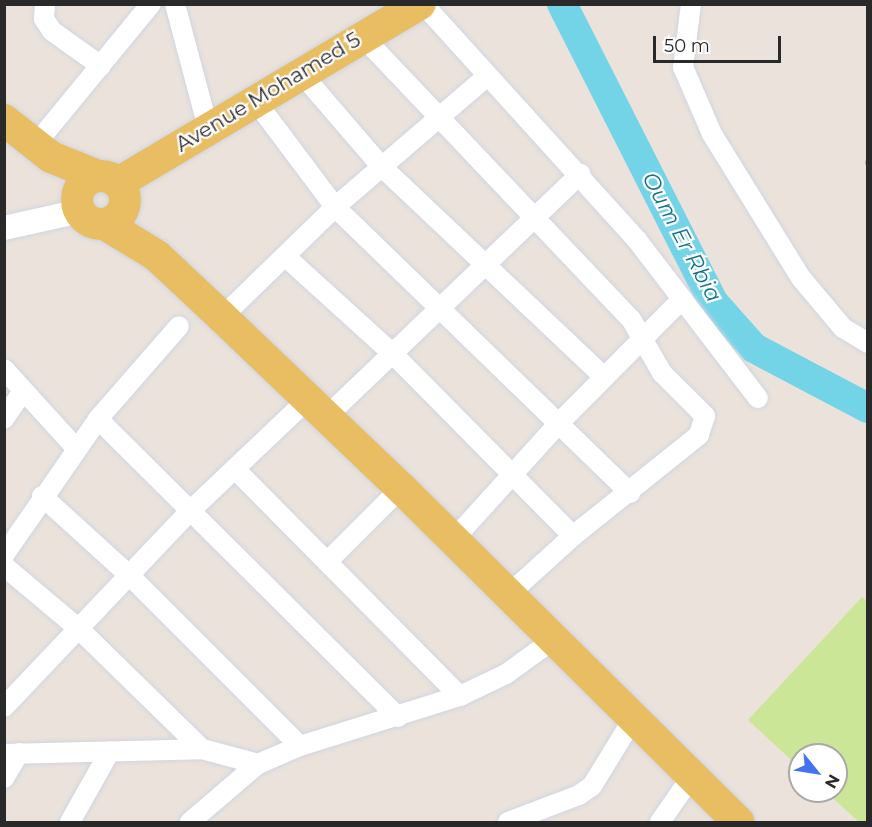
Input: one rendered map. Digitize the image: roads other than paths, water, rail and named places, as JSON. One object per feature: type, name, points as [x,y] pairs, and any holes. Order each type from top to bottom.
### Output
[{"type":"main road","name":"Avenue Mohamed 5","points":[[101,200],[254,99],[421,4]]},
{"type":"main road","points":[[4,120],[101,200],[401,488],[739,822]]},
{"type":"street","points":[[45,4],[45,20],[52,32],[100,66]]},
{"type":"street","points":[[43,151],[100,66],[151,4]]},
{"type":"street","points":[[175,4],[208,128]]},
{"type":"street","points":[[421,4],[486,77],[580,174],[682,299],[758,398]]},
{"type":"street","points":[[691,4],[683,67],[712,134],[801,278],[843,328],[867,343]]},
{"type":"street","points":[[362,36],[437,118],[535,216],[631,319],[662,373],[701,410],[705,422],[699,435],[630,493],[573,536],[508,596]]},
{"type":"street","points":[[301,73],[381,166],[486,262],[604,377]]},
{"type":"street","points":[[222,317],[335,207],[486,77]]},
{"type":"street","points":[[254,99],[335,207],[630,493]]},
{"type":"street","points":[[4,707],[190,511],[236,470],[392,354],[439,306],[580,174]]},
{"type":"street","points":[[4,228],[101,200]]},
{"type":"street","points":[[286,257],[392,354],[515,473],[573,536]]},
{"type":"street","points":[[453,540],[559,423],[682,299]]},
{"type":"street","points":[[4,555],[42,496],[98,419],[178,326]]},
{"type":"street","points":[[4,369],[76,448]]},
{"type":"street","points":[[4,419],[23,391]]},
{"type":"street","points":[[98,419],[398,717]]},
{"type":"street","points":[[236,470],[460,696]]},
{"type":"street","points":[[327,562],[401,488]]},
{"type":"street","points":[[42,496],[130,576],[300,746]]},
{"type":"street","points":[[4,566],[78,628],[202,749]]},
{"type":"street","points":[[190,822],[258,764],[300,746],[460,696],[506,674],[553,640]]},
{"type":"street","points":[[508,822],[579,795],[592,786],[633,718]]},
{"type":"street","points":[[4,778],[12,754],[202,749],[258,764]]},
{"type":"street","points":[[70,822],[110,751]]},
{"type":"street","points":[[660,822],[692,776]]},
{"type":"waterway","name":"Oum Er Rbia","points":[[562,4],[714,303],[754,348],[868,408]]}]
